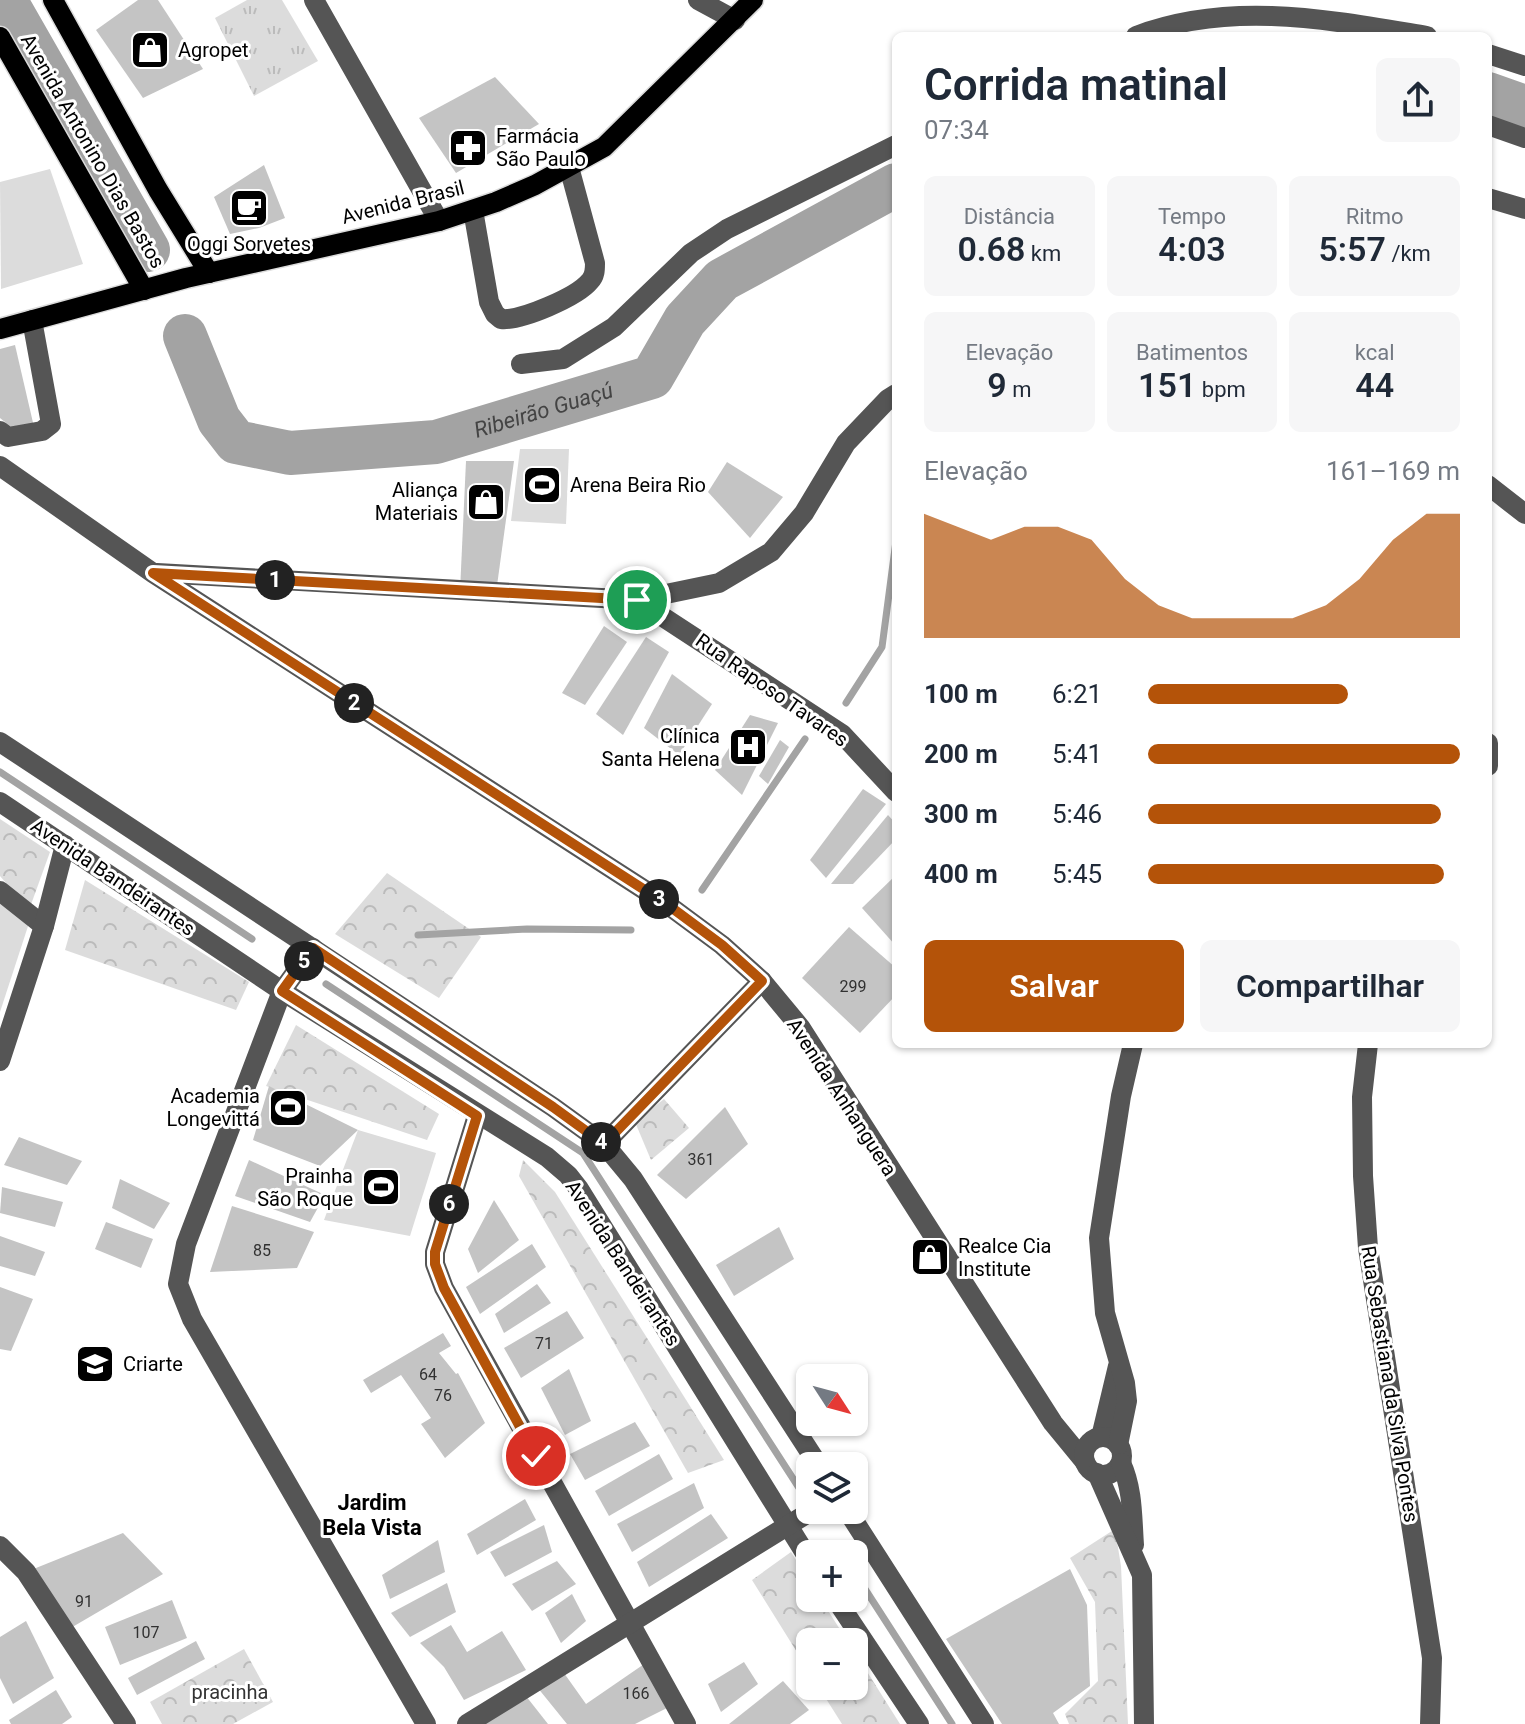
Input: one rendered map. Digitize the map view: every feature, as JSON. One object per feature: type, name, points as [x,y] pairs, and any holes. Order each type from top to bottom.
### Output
[{"type":"main road","name":"Avenida Antonino Dias Bastos","points":[[53,0],[158,190],[209,273]]},
{"type":"main road","name":"Avenida Brasil","points":[[0,329],[209,273],[439,221],[535,185],[604,147],[752,1]]},
{"type":"main road","name":"Avenida Antonino Dias Bastos","points":[[0,37],[144,290]]},
{"type":"street","points":[[314,0],[439,221]]},
{"type":"street","points":[[698,0],[735,20]]},
{"type":"street","points":[[1147,32],[1224,8],[1404,32]]},
{"type":"street","points":[[1492,55],[1525,66]]},
{"type":"street","points":[[1492,126],[1525,138]]},
{"type":"street","points":[[521,364],[563,359],[614,327],[691,253],[727,229],[892,147]]},
{"type":"street","points":[[473,210],[489,302],[495,314],[501,319],[518,318],[573,295],[589,283],[595,273],[595,263],[569,167]]},
{"type":"street","points":[[1492,199],[1525,209]]},
{"type":"street","points":[[0,431],[8,437],[42,431],[51,424],[32,320]]},
{"type":"street","points":[[153,573],[637,600],[719,583],[771,552],[804,513],[846,443],[892,396]]},
{"type":"street","name":"Avenida Anhanguera","points":[[0,466],[153,573],[668,905],[722,945],[762,981],[800,1027],[1053,1423],[1091,1468],[1135,1557]]},
{"type":"street","points":[[1492,488],[1525,514]]},
{"type":"street","name":"Rua Raposo Tavares","points":[[637,600],[842,734],[892,788]]},
{"type":"street","points":[[0,742],[553,1107],[604,1144],[633,1179],[810,1452]]},
{"type":"street","name":"Avenida Bandeirantes","points":[[0,802],[282,991],[477,1116],[547,1157],[568,1175],[796,1540]]},
{"type":"street","points":[[0,1061],[44,926],[65,845]]},
{"type":"street","points":[[0,891],[44,926]]},
{"type":"street","points":[[313,948],[282,991],[186,1244],[178,1284],[192,1319],[426,1724]]},
{"type":"street","points":[[604,1144],[762,981]]},
{"type":"street","points":[[1113,1448],[1087,1446],[1091,1468],[1109,1473],[1117,1469],[1113,1448],[1127,1401],[1125,1383],[1105,1313],[1099,1238],[1121,1096],[1132,1048]]},
{"type":"street","name":"Rua Sebastiana da Silva Pontes","points":[[1368,1048],[1362,1097],[1368,1248],[1432,1658],[1430,1724]]},
{"type":"street","points":[[477,1116],[444,1220],[435,1264],[444,1288],[686,1724]]},
{"type":"street","points":[[1113,1448],[1127,1477],[1135,1557],[1142,1575],[1144,1724]]},
{"type":"street","points":[[467,1724],[796,1520]]},
{"type":"street","points":[[856,1524],[984,1724]]},
{"type":"street","points":[[0,1546],[26,1572],[126,1724]]},
{"type":"street","points":[[844,1612],[919,1724]]},
{"type":"green space","points":[[247,0],[282,0],[318,61],[254,96],[215,18]]},
{"type":"green space","points":[[50,169],[83,264],[1,289],[0,182]]},
{"type":"green space","name":"Arena Beira Rio","points":[[520,449],[569,449],[566,524],[511,521]]},
{"type":"green space","points":[[0,819],[50,852],[29,910],[0,876]]},
{"type":"green space","points":[[387,873],[481,937],[439,998],[335,934]]},
{"type":"green space","points":[[85,880],[249,982],[236,1010],[65,950]]},
{"type":"green space","points":[[0,898],[31,917],[0,1012]]},
{"type":"green space","points":[[296,1025],[439,1114],[427,1140],[266,1086]]},
{"type":"green space","points":[[664,1099],[689,1128],[651,1160],[635,1122]]},
{"type":"green space","name":"Prainha São Roque","points":[[358,1130],[436,1153],[410,1236],[324,1220]]},
{"type":"green space","points":[[523,1160],[555,1192],[724,1460],[688,1473],[519,1176]]},
{"type":"green space","points":[[1115,1529],[1121,1566],[1128,1724],[1069,1724],[1065,1714],[1098,1681],[1095,1602],[1070,1558]]},
{"type":"green space","points":[[791,1552],[796,1560],[796,1612],[829,1612],[839,1628],[796,1628],[796,1651],[752,1580]]},
{"type":"green space","name":"pracinha","points":[[244,1649],[273,1702],[233,1724],[162,1724],[150,1702]]},
{"type":"green space","points":[[868,1673],[900,1724],[842,1724],[827,1700],[868,1700]]},
{"type":"building","name":"Agropet","points":[[138,0],[158,0],[203,69],[143,98],[96,30]]},
{"type":"building","name":"Farmácia São Paulo","points":[[495,77],[539,124],[456,173],[419,118]]},
{"type":"building","name":"Oggi Sorvetes","points":[[264,165],[285,218],[230,234],[214,197]]},
{"type":"building","points":[[15,345],[34,427],[15,430],[0,418],[0,349]]},
{"type":"building","name":"Aliança Materiais","points":[[466,461],[514,461],[496,593],[460,591]]},
{"type":"building","points":[[727,462],[783,497],[750,538],[708,492]]},
{"type":"building","points":[[604,626],[627,642],[585,705],[562,693]]},
{"type":"building","points":[[646,637],[669,652],[623,735],[596,714]]},
{"type":"building","points":[[672,674],[712,704],[679,755],[644,728]]},
{"type":"building","name":"Clínica Santa Helena","points":[[750,715],[778,723],[742,795],[715,770]]},
{"type":"building","points":[[780,740],[789,747],[768,784],[759,776]]},
{"type":"building","points":[[863,789],[886,804],[826,878],[810,860]]},
{"type":"building","points":[[888,815],[892,820],[892,843],[853,884],[831,884]]},
{"type":"building","points":[[892,879],[892,942],[862,908]]},
{"type":"building","points":[[849,927],[892,965],[892,999],[860,1033],[802,978]]},
{"type":"building","name":"Academia Longevittá","points":[[269,1086],[358,1130],[320,1166],[253,1140]]},
{"type":"building","points":[[725,1107],[748,1144],[686,1199],[657,1175]]},
{"type":"building","points":[[19,1137],[82,1161],[67,1185],[4,1165]]},
{"type":"building","points":[[249,1160],[325,1195],[310,1222],[235,1196]]},
{"type":"building","points":[[120,1179],[170,1203],[154,1229],[112,1208]]},
{"type":"building","points":[[2,1187],[63,1202],[55,1227],[0,1213]]},
{"type":"building","points":[[494,1200],[519,1240],[478,1273],[468,1249]]},
{"type":"building","points":[[232,1206],[314,1232],[297,1268],[210,1272]]},
{"type":"building","points":[[106,1222],[153,1239],[141,1268],[95,1249]]},
{"type":"building","points":[[779,1227],[794,1259],[734,1296],[716,1265]]},
{"type":"building","points":[[0,1236],[45,1252],[35,1276],[0,1266]]},
{"type":"building","points":[[532,1244],[546,1267],[480,1314],[466,1287]]},
{"type":"building","points":[[537,1284],[551,1303],[504,1333],[495,1314]]},
{"type":"building","points":[[0,1287],[33,1299],[11,1351],[0,1349]]},
{"type":"building","points":[[567,1311],[584,1338],[521,1378],[504,1348]]},
{"type":"building","points":[[443,1333],[451,1346],[439,1353],[458,1373],[485,1423],[445,1458],[421,1424],[431,1418],[401,1375],[371,1393],[363,1380]]},
{"type":"building","points":[[569,1369],[591,1421],[565,1435],[541,1388]]},
{"type":"building","points":[[635,1422],[650,1446],[585,1480],[570,1454]]},
{"type":"building","points":[[659,1454],[673,1479],[609,1516],[595,1491]]},
{"type":"building","points":[[694,1483],[704,1508],[632,1552],[617,1524]]},
{"type":"building","points":[[525,1499],[536,1520],[477,1555],[467,1534]]},
{"type":"building","points":[[711,1514],[728,1538],[649,1587],[637,1562]]},
{"type":"building","points":[[544,1525],[552,1552],[505,1577],[490,1552]]},
{"type":"building","points":[[123,1533],[163,1574],[69,1629],[31,1570]]},
{"type":"building","points":[[438,1540],[445,1572],[390,1599],[382,1575]]},
{"type":"building","points":[[557,1561],[576,1584],[532,1611],[512,1584]]},
{"type":"building","points":[[1070,1569],[1087,1605],[1090,1686],[1053,1713],[1059,1724],[1002,1724],[946,1639]]},
{"type":"building","points":[[447,1583],[456,1612],[410,1637],[391,1613]]},
{"type":"building","points":[[572,1594],[586,1621],[561,1643],[545,1613]]},
{"type":"building","points":[[172,1600],[187,1638],[120,1665],[105,1627]]},
{"type":"building","points":[[26,1621],[54,1678],[13,1704],[0,1678],[0,1637]]},
{"type":"building","points":[[451,1625],[467,1652],[502,1631],[526,1670],[464,1700],[444,1667],[420,1643]]},
{"type":"building","points":[[196,1641],[205,1659],[137,1695],[128,1678]]},
{"type":"building","points":[[650,1660],[675,1704],[635,1724],[567,1724],[533,1682],[559,1666],[586,1704]]},
{"type":"building","points":[[744,1662],[758,1684],[721,1712],[708,1684]]},
{"type":"building","points":[[783,1681],[796,1696],[796,1700],[800,1700],[809,1710],[790,1724],[729,1724]]},
{"type":"building","points":[[56,1690],[72,1717],[62,1724],[11,1724],[9,1720]]},
{"type":"building","points":[[522,1691],[548,1724],[470,1724]]},
{"type":"waterway","name":"Ribeirão Guaçú","points":[[5,0],[148,250]]},
{"type":"waterway","name":"Ribeirão Guaçú","points":[[1492,95],[1525,107]]},
{"type":"waterway","name":"Ribeirão Guaçú","points":[[185,336],[219,420],[236,442],[290,453],[436,442],[652,377],[685,320],[722,280],[892,187]]},
{"type":"waterway","points":[[846,703],[882,647],[892,571]]},
{"type":"waterway","points":[[702,890],[805,739]]},
{"type":"waterway","points":[[0,772],[252,939]]},
{"type":"waterway","points":[[418,935],[527,929],[631,930]]},
{"type":"waterway","points":[[326,984],[583,1153],[796,1483]]},
{"type":"waterway","points":[[868,1594],[952,1724]]},
{"type":"place","name":"Agropet","points":[[150,50]]},
{"type":"place","name":"Farmácia São Paulo","points":[[468,148]]},
{"type":"place","name":"Oggi Sorvetes","points":[[249,208]]},
{"type":"place","name":"Arena Beira Rio","points":[[542,485]]},
{"type":"place","name":"Aliança Materiais","points":[[486,502]]},
{"type":"place","name":"Clínica Santa Helena","points":[[748,747]]},
{"type":"place","name":"Academia Longevittá","points":[[288,1108]]},
{"type":"place","name":"Prainha São Roque","points":[[381,1187]]},
{"type":"place","name":"Realce Cia Institute","points":[[930,1257]]},
{"type":"place","name":"Criarte","points":[[95,1364]]},
{"type":"district","name":"Jardim Bela Vista","points":[[372,1514]]},
{"type":"route","points":[[536,1456],[444,1288],[435,1264],[435,1252],[444,1220],[477,1116],[282,991],[313,948],[604,1144],[762,981],[722,945],[668,905],[153,573],[637,600]]}]
